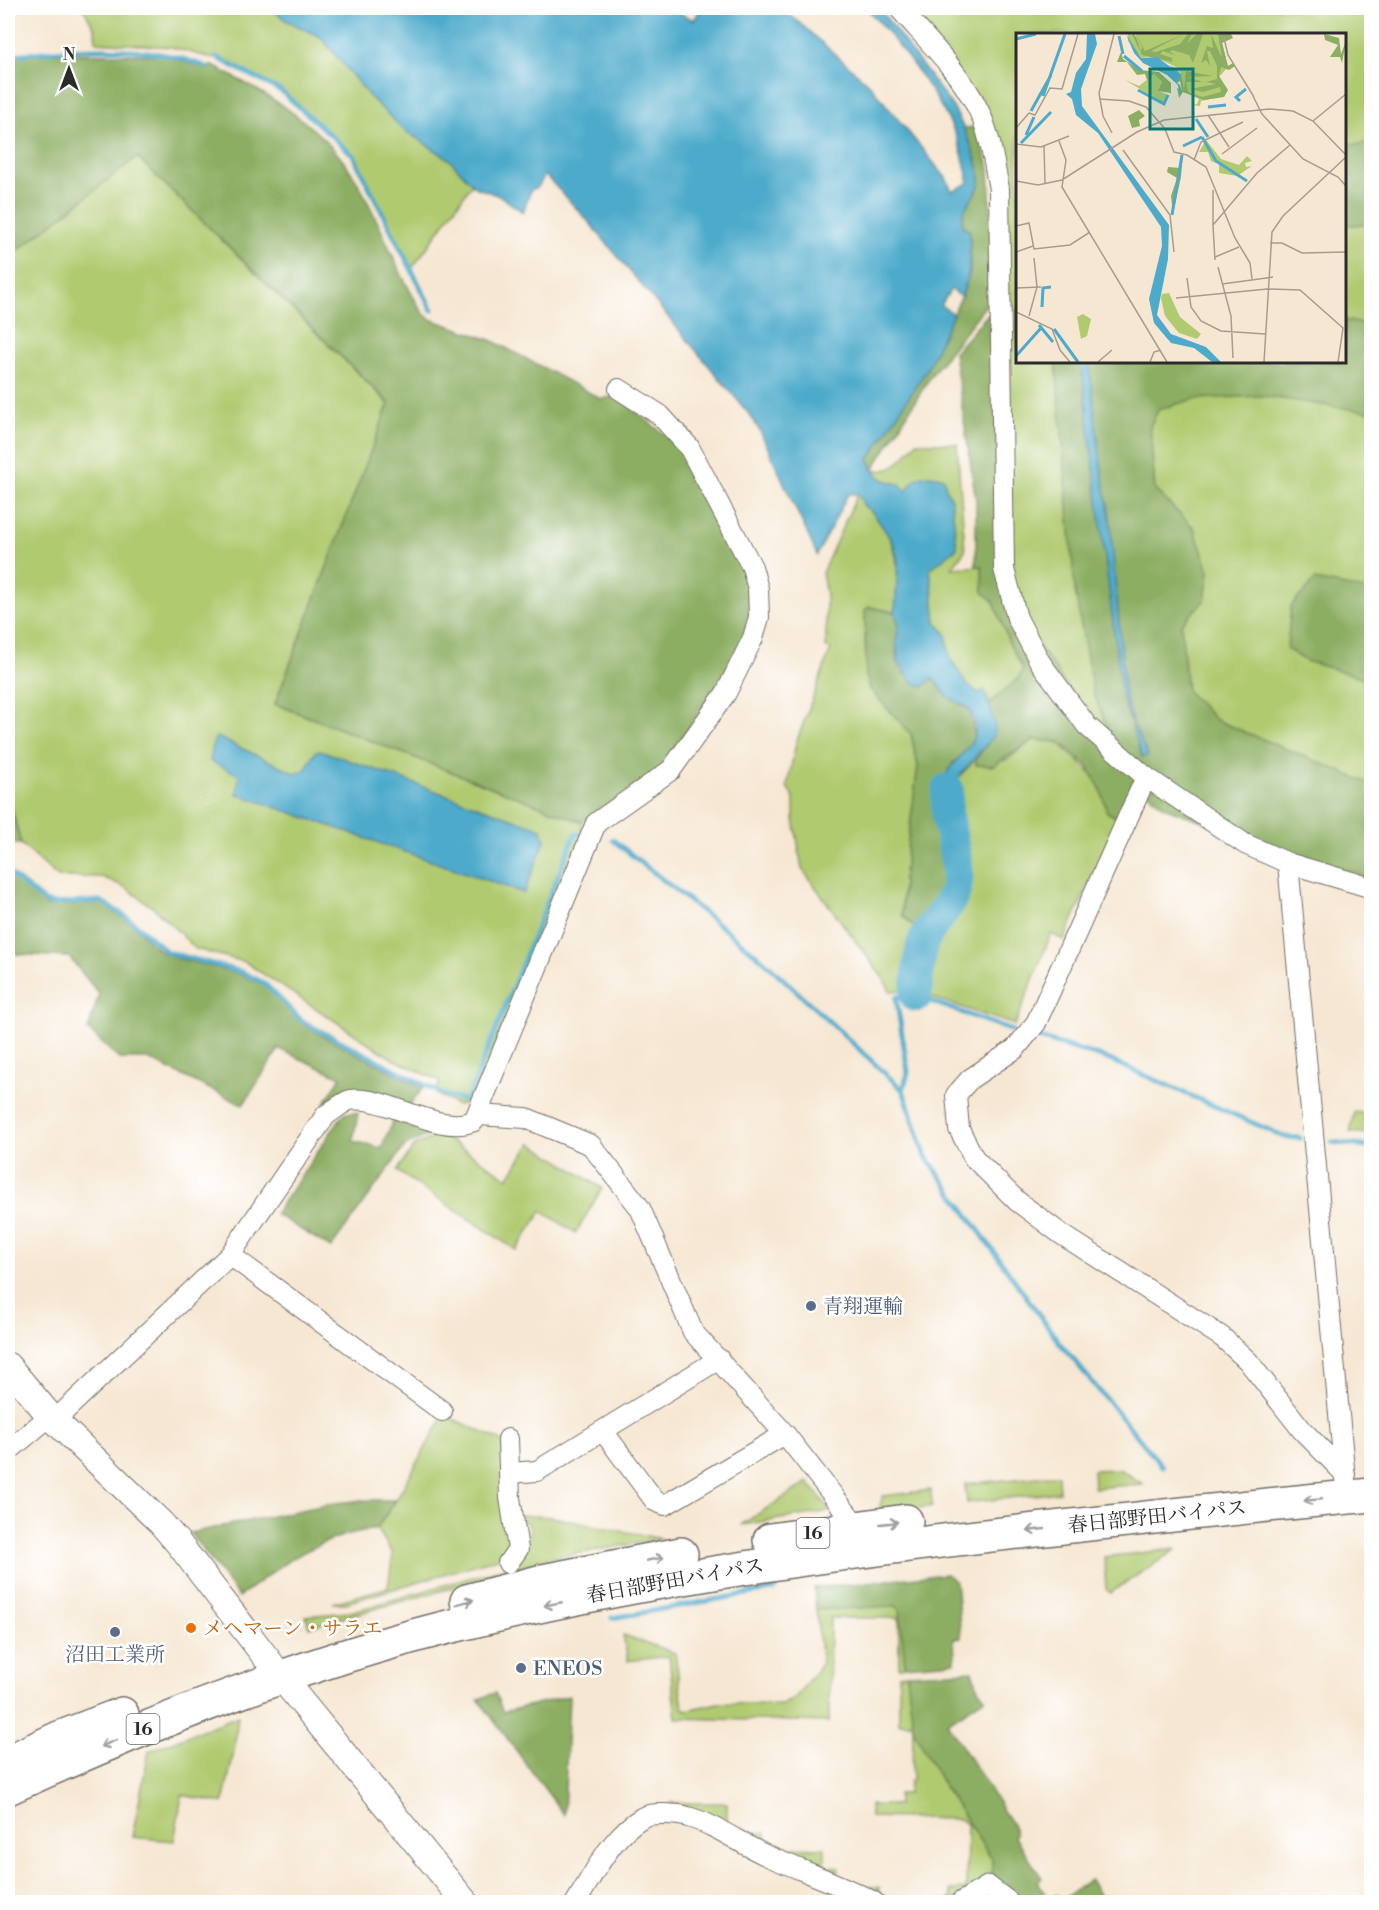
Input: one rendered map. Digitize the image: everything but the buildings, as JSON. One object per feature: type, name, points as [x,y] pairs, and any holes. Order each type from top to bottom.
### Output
[{"type":"highway","name":"春日部野田バイパス","points":[[8,1762],[59,1738],[274,1669],[434,1610],[543,1581],[692,1552],[858,1526],[1359,1485]]},
{"type":"highway","name":"春日部野田バイパス","points":[[8,1788],[183,1713],[274,1669],[442,1629],[700,1573],[867,1548],[1359,1485]]},
{"type":"street","points":[[899,8],[961,82],[979,110],[999,189],[1004,569],[1017,618],[1040,663],[1065,700],[1087,726],[1146,777],[1245,844],[1288,863],[1371,888]]},
{"type":"street","points":[[8,1451],[52,1418],[230,1255],[326,1115],[349,1100],[369,1101],[413,1116],[465,1125],[474,1121],[596,823],[671,770],[726,693],[753,638],[759,617],[758,590],[752,567],[689,447],[660,416],[619,389]]},
{"type":"street","points":[[1146,777],[1036,1023],[1015,1049],[970,1079],[956,1095],[959,1129],[974,1158],[1017,1201],[1061,1234],[1222,1337],[1248,1361],[1302,1430],[1359,1485]]},
{"type":"street","points":[[1288,863],[1359,1485]]},
{"type":"street","points":[[478,1115],[525,1118],[591,1145],[640,1208],[693,1332],[785,1434],[858,1526]]},
{"type":"street","points":[[230,1255],[442,1411]]},
{"type":"street","points":[[509,1473],[537,1471],[719,1359]]},
{"type":"street","points":[[8,1366],[52,1418],[161,1523],[274,1669],[465,1902]]},
{"type":"street","points":[[603,1431],[655,1501],[666,1505],[785,1434]]},
{"type":"street","points":[[508,1439],[509,1473],[518,1549],[508,1563]]},
{"type":"street","points":[[576,1902],[618,1837],[645,1816],[659,1815],[687,1816],[705,1823],[769,1856],[826,1878],[874,1902]]},
{"type":"street","points":[[961,1902],[988,1886],[1009,1902]]},
{"type":"green space","points":[[83,8],[271,8],[287,21],[321,37],[369,96],[404,130],[449,159],[472,184],[411,270],[353,155],[282,91],[216,57],[214,59],[171,47],[96,42],[95,29]]},
{"type":"green space","points":[[908,8],[1371,8],[1371,880],[1303,863],[1232,825],[1088,719],[1042,655],[1011,581],[997,143]]},
{"type":"green space","points":[[51,53],[164,55],[208,69],[211,65],[274,100],[313,129],[346,164],[359,185],[414,298],[423,313],[430,319],[491,340],[601,399],[616,396],[680,447],[742,562],[749,584],[749,618],[745,635],[720,681],[661,769],[582,822],[275,704],[389,403],[137,157],[8,258],[8,57]]},
{"type":"green space","points":[[976,127],[989,166],[993,276],[989,301],[930,377],[873,470],[869,459],[927,369],[970,273],[970,231],[963,227],[963,213],[970,199],[977,192],[964,128]]},
{"type":"green space","points":[[1371,143],[1371,225],[1346,225],[1346,145]]},
{"type":"green space","points":[[137,157],[389,404],[275,704],[582,822],[582,841],[471,1103],[457,1105],[436,1094],[440,1081],[393,1059],[245,962],[196,949],[156,910],[125,887],[102,877],[58,877],[21,844],[8,795],[8,258]]},
{"type":"green space","points":[[988,314],[992,317],[1003,595],[1122,764],[1093,692],[1075,591],[1056,363],[1346,363],[1346,320],[1371,326],[1371,412],[1262,396],[1195,399],[1159,409],[1150,426],[1155,490],[1194,528],[1209,571],[1205,600],[1181,624],[1187,691],[1216,720],[1371,784],[1371,877],[1330,866],[1166,808],[1134,781],[1118,818],[1107,812],[1101,790],[1088,767],[1060,742],[1033,740],[993,766],[976,765],[976,759],[994,735],[990,704],[1021,675],[1023,669],[1009,643],[994,602],[983,592],[982,566],[976,566],[976,501],[954,353]]},
{"type":"green space","points":[[917,442],[957,444],[965,550],[952,568],[982,566],[983,592],[994,602],[1023,669],[1021,675],[990,704],[984,691],[979,693],[967,685],[950,658],[946,634],[936,622],[930,569],[957,548],[951,498],[944,478],[906,493],[900,484],[881,479],[873,470],[880,471],[892,467]]},
{"type":"green space","points":[[858,493],[887,533],[895,555],[898,577],[895,612],[869,607],[865,641],[870,689],[911,734],[918,766],[903,880],[902,915],[921,933],[909,990],[890,991],[883,978],[802,869],[794,819],[794,798],[787,787],[796,743],[831,649],[826,648],[826,595],[822,573]]},
{"type":"green space","points":[[1315,580],[1371,591],[1371,680],[1306,661],[1287,649],[1291,606]]},
{"type":"green space","points":[[869,607],[895,612],[898,619],[897,658],[903,672],[923,687],[932,678],[943,692],[970,711],[974,735],[970,749],[952,764],[941,813],[950,879],[945,897],[921,933],[902,915],[903,880],[918,766],[911,734],[870,689],[866,676],[865,610]]},
{"type":"green space","points":[[1046,739],[1061,745],[1086,769],[1100,787],[1107,812],[1118,818],[1064,940],[1051,934],[1015,1025],[924,995],[930,959],[961,898],[963,873],[953,829],[952,812],[958,778],[976,759],[977,765],[1006,760],[1033,740]]},
{"type":"green space","points":[[8,795],[21,844],[8,844]]},
{"type":"green space","points":[[8,873],[47,906],[102,903],[133,925],[159,950],[176,958],[237,973],[264,985],[308,1028],[423,1088],[409,1106],[344,1093],[324,1104],[341,1077],[279,1049],[243,1105],[148,1059],[119,1059],[88,1030],[99,994],[69,957],[16,954],[8,923]]},
{"type":"green space","points":[[1354,1112],[1371,1114],[1371,1134],[1350,1132]]},
{"type":"green space","points":[[347,1113],[358,1113],[353,1141],[381,1148],[395,1117],[440,1129],[405,1146],[331,1248],[275,1214],[342,1116]]},
{"type":"green space","points":[[440,1134],[508,1178],[531,1143],[602,1188],[576,1233],[542,1211],[516,1250],[397,1171],[414,1146]]},
{"type":"green space","points":[[444,1415],[502,1441],[510,1531],[508,1555],[346,1603],[333,1603],[388,1587],[393,1554],[377,1528],[396,1500]]},
{"type":"green space","points":[[1119,1469],[1143,1484],[1094,1488],[1093,1470]]},
{"type":"green space","points":[[1058,1475],[1059,1492],[967,1503],[965,1484]]},
{"type":"green space","points":[[808,1482],[831,1511],[741,1525]]},
{"type":"green space","points":[[931,1490],[932,1506],[881,1514],[880,1505],[883,1496]]},
{"type":"green space","points":[[396,1500],[377,1528],[336,1538],[303,1552],[239,1597],[190,1533],[335,1503]]},
{"type":"green space","points":[[521,1515],[552,1517],[662,1539],[540,1560],[509,1572],[309,1627],[306,1616],[350,1612],[508,1567],[517,1558],[531,1530],[527,1522],[521,1521]]},
{"type":"green space","points":[[1177,1549],[1110,1593],[1106,1589],[1104,1557]]},
{"type":"green space","points":[[946,1574],[956,1582],[961,1637],[954,1638],[955,1662],[905,1666],[900,1610],[896,1606],[816,1610],[814,1588]]},
{"type":"green space","points":[[896,1606],[900,1610],[905,1666],[899,1667],[899,1618],[830,1618],[829,1722],[676,1718],[669,1656],[628,1661],[623,1635],[675,1653],[683,1708],[688,1710],[718,1703],[782,1705],[795,1698],[822,1663],[816,1610]]},
{"type":"green space","points":[[973,1671],[978,1689],[985,1698],[947,1723],[1013,1826],[1016,1834],[1014,1836],[1042,1878],[1037,1882],[1049,1900],[1056,1895],[1060,1901],[1090,1880],[1104,1902],[1017,1902],[992,1882],[992,1859],[945,1788],[913,1729],[907,1674]]},
{"type":"green space","points":[[907,1674],[913,1723],[899,1723],[899,1675]]},
{"type":"green space","points":[[495,1693],[503,1712],[569,1696],[564,1815],[478,1699]]},
{"type":"green space","points":[[238,1716],[234,1751],[223,1803],[182,1795],[174,1841],[132,1837],[149,1751]]},
{"type":"green space","points":[[913,1729],[945,1788],[992,1859],[992,1882],[987,1879],[949,1902],[938,1902],[938,1900],[951,1900],[951,1890],[966,1889],[967,1824],[959,1819],[870,1817],[870,1805],[898,1805],[898,1794],[908,1794],[909,1781],[912,1780]]},
{"type":"green space","points":[[671,1803],[727,1803],[727,1826],[674,1807]]},
{"type":"green space","points":[[738,1833],[766,1833],[767,1842],[780,1847],[825,1848],[825,1866],[839,1867],[839,1871],[831,1875]]},
{"type":"green space","points":[[858,1887],[879,1887],[879,1898],[886,1899],[886,1901],[938,1902],[882,1902]]},
{"type":"water","points":[[271,8],[670,8],[694,20],[701,8],[776,8],[794,18],[869,84],[946,178],[952,191],[969,183],[957,138],[940,105],[917,70],[866,8],[879,8],[955,110],[971,145],[980,173],[979,187],[966,207],[962,220],[963,228],[970,231],[969,265],[965,289],[961,297],[951,289],[941,305],[953,314],[927,369],[869,459],[876,474],[888,481],[900,484],[906,492],[909,486],[921,476],[932,475],[944,478],[951,498],[957,548],[930,569],[936,622],[946,634],[950,658],[967,685],[979,693],[984,690],[995,723],[994,735],[958,778],[952,812],[953,829],[943,836],[940,808],[942,787],[948,771],[972,741],[975,723],[970,711],[964,705],[948,697],[932,678],[923,687],[911,681],[898,660],[896,641],[899,625],[895,612],[898,561],[893,542],[873,513],[864,506],[858,494],[848,494],[817,555],[760,431],[749,414],[588,221],[545,175],[538,187],[531,190],[523,212],[500,196],[475,187],[449,159],[404,130],[369,96],[321,37],[287,21]]},
{"type":"water","points":[[1081,363],[1089,363],[1110,517],[1125,695],[1131,719],[1148,756],[1142,757],[1122,697]]},
{"type":"water","points":[[217,737],[295,773],[305,770],[316,751],[320,750],[542,829],[545,841],[524,893],[237,794],[239,775],[210,761],[214,740]]},
{"type":"waterway","points":[[8,56],[83,49],[134,50],[184,59],[207,67]]},
{"type":"waterway","points":[[216,57],[281,91],[353,155],[432,310]]},
{"type":"waterway","points":[[916,996],[922,945],[952,898],[957,881],[956,859],[947,814],[948,789]]},
{"type":"waterway","points":[[8,868],[10,874],[45,902],[53,904],[101,901],[131,920],[167,952],[242,972],[264,983],[301,1020],[444,1095],[463,1100],[468,1098],[575,834],[580,834]]},
{"type":"waterway","points":[[613,840],[763,960],[903,1090]]},
{"type":"waterway","points":[[1013,1031],[916,996],[896,997],[908,1072],[903,1090],[925,1155],[1058,1341],[1162,1466]]},
{"type":"waterway","points":[[1039,1038],[1105,1058],[1285,1137],[1300,1138]]},
{"type":"waterway","points":[[1332,1142],[1372,1147]]},
{"type":"waterway","points":[[612,1618],[775,1589]]},
{"type":"place","name":"青翔運輸","points":[[811,1306]]},
{"type":"place","name":"メヘマーン・サラエ","points":[[191,1628]]},
{"type":"place","name":"沼田工業所","points":[[115,1632]]},
{"type":"place","name":"ENEOS","points":[[521,1668]]}]
